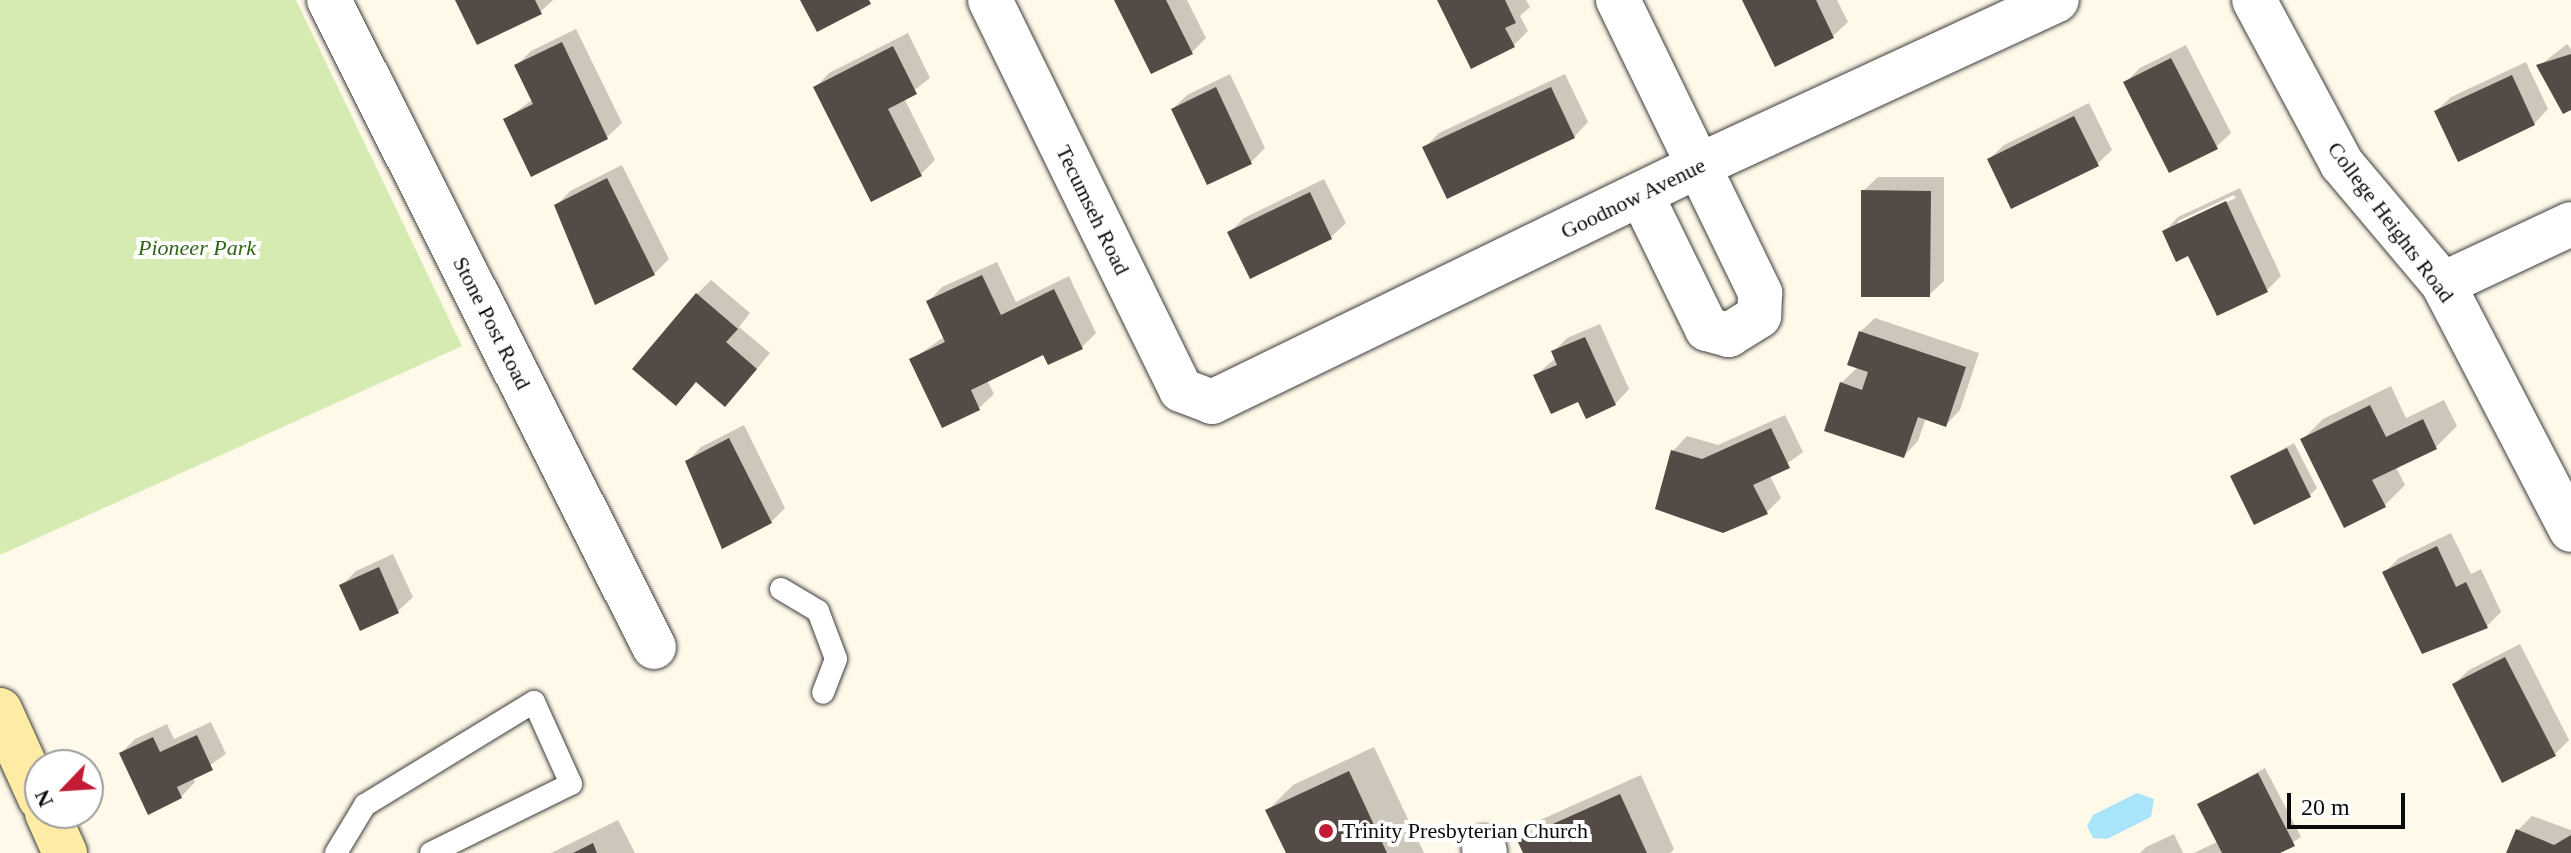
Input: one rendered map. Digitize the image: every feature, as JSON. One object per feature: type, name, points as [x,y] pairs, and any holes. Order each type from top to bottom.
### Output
[{"type":"street","name":"Stone Post Road","points":[[329,0],[654,647]]},
{"type":"street","name":"Tecumseh Road","points":[[990,0],[1181,390],[1212,402]]},
{"type":"street","points":[[1618,0],[1700,165],[1764,305],[1741,330],[1717,333],[1698,319],[1641,194]]},
{"type":"street","name":"Goodnow Avenue","points":[[1212,402],[1700,165],[2057,0]]},
{"type":"street","name":"College Heights Road","points":[[2254,0],[2342,164],[2443,284],[2571,530]]},
{"type":"street","points":[[2443,284],[2571,224]]},
{"type":"street","points":[[0,710],[24,763]]},
{"type":"street","points":[[54,829],[65,853]]},
{"type":"lane","points":[[781,589],[818,611],[836,659],[823,693]]},
{"type":"lane","points":[[336,853],[365,805],[534,702],[571,784],[431,853]]},
{"type":"green space","name":"Pioneer Park","points":[[0,0],[296,0],[462,346],[0,555]]},
{"type":"water","points":[[2137,793],[2154,799],[2151,817],[2107,839],[2093,838],[2087,826],[2093,815]]},
{"type":"building","points":[[455,0],[535,0],[542,14],[477,45]]},
{"type":"building","points":[[800,0],[869,0],[871,4],[817,32]]},
{"type":"building","points":[[1114,0],[1166,0],[1193,54],[1151,74]]},
{"type":"building","points":[[1437,0],[1505,0],[1516,23],[1505,28],[1515,47],[1471,69]]},
{"type":"building","points":[[1742,0],[1816,0],[1834,38],[1775,67]]},
{"type":"building","points":[[562,42],[608,139],[531,177],[503,119],[533,104],[514,65]]},
{"type":"building","points":[[893,46],[917,94],[888,109],[922,176],[871,202],[813,87]]},
{"type":"building","points":[[2571,54],[2571,110],[2563,114],[2536,65]]},
{"type":"building","points":[[2171,58],[2218,149],[2169,173],[2123,82]]},
{"type":"building","points":[[2512,75],[2535,125],[2458,162],[2434,111]]},
{"type":"building","points":[[1216,87],[1252,164],[1207,185],[1171,109]]},
{"type":"building","points":[[1551,87],[1575,138],[1447,199],[1422,147]]},
{"type":"building","points":[[2074,116],[2099,166],[2011,209],[1987,159]]},
{"type":"building","points":[[607,178],[655,275],[595,305],[554,205]]},
{"type":"building","points":[[1861,190],[1931,191],[1930,297],[1861,297]]},
{"type":"building","points":[[1310,192],[1332,239],[1250,279],[1227,232]]},
{"type":"building","points":[[2226,201],[2268,292],[2217,316],[2188,256],[2176,262],[2162,231]]},
{"type":"building","points":[[982,275],[1001,315],[1054,289],[1083,349],[1048,365],[1043,355],[971,390],[980,410],[942,428],[909,359],[945,342],[926,301]]},
{"type":"building","points":[[696,293],[738,329],[726,342],[757,369],[725,407],[696,382],[676,406],[632,369]]},
{"type":"building","points":[[1859,331],[1966,367],[1946,427],[1918,417],[1904,458],[1824,431],[1840,382],[1862,390],[1868,372],[1847,365]]},
{"type":"building","points":[[1585,337],[1616,405],[1586,419],[1578,402],[1551,414],[1533,375],[1557,365],[1551,351]]},
{"type":"building","points":[[2370,405],[2386,437],[2423,419],[2437,449],[2372,480],[2386,507],[2344,528],[2300,439]]},
{"type":"building","points":[[1771,428],[1790,468],[1753,485],[1768,514],[1723,533],[1655,509],[1671,450],[1702,459]]},
{"type":"building","points":[[729,438],[772,523],[722,549],[685,461]]},
{"type":"building","points":[[2287,448],[2311,497],[2254,525],[2230,476]]},
{"type":"building","points":[[2437,546],[2456,587],[2466,582],[2488,628],[2422,654],[2382,572]]},
{"type":"building","points":[[379,567],[399,613],[360,631],[339,585]]},
{"type":"building","points":[[2505,657],[2556,756],[2502,783],[2452,684]]},
{"type":"building","points":[[197,735],[213,770],[177,787],[182,798],[148,815],[119,753],[153,737],[160,752]]},
{"type":"building","name":"Trinity Presbyterian Church","points":[[1349,771],[1387,853],[1286,853],[1265,810]]},
{"type":"building","points":[[2258,773],[2295,846],[2280,853],[2222,853],[2197,804]]},
{"type":"building","points":[[1620,794],[1647,853],[1523,853],[1517,840]]},
{"type":"building","points":[[2516,829],[2554,845],[2571,835],[2571,853],[2506,853]]},
{"type":"building","points":[[593,843],[597,853],[573,853]]},
{"type":"place","name":"Trinity Presbyterian Church","points":[[1326,831]]}]
